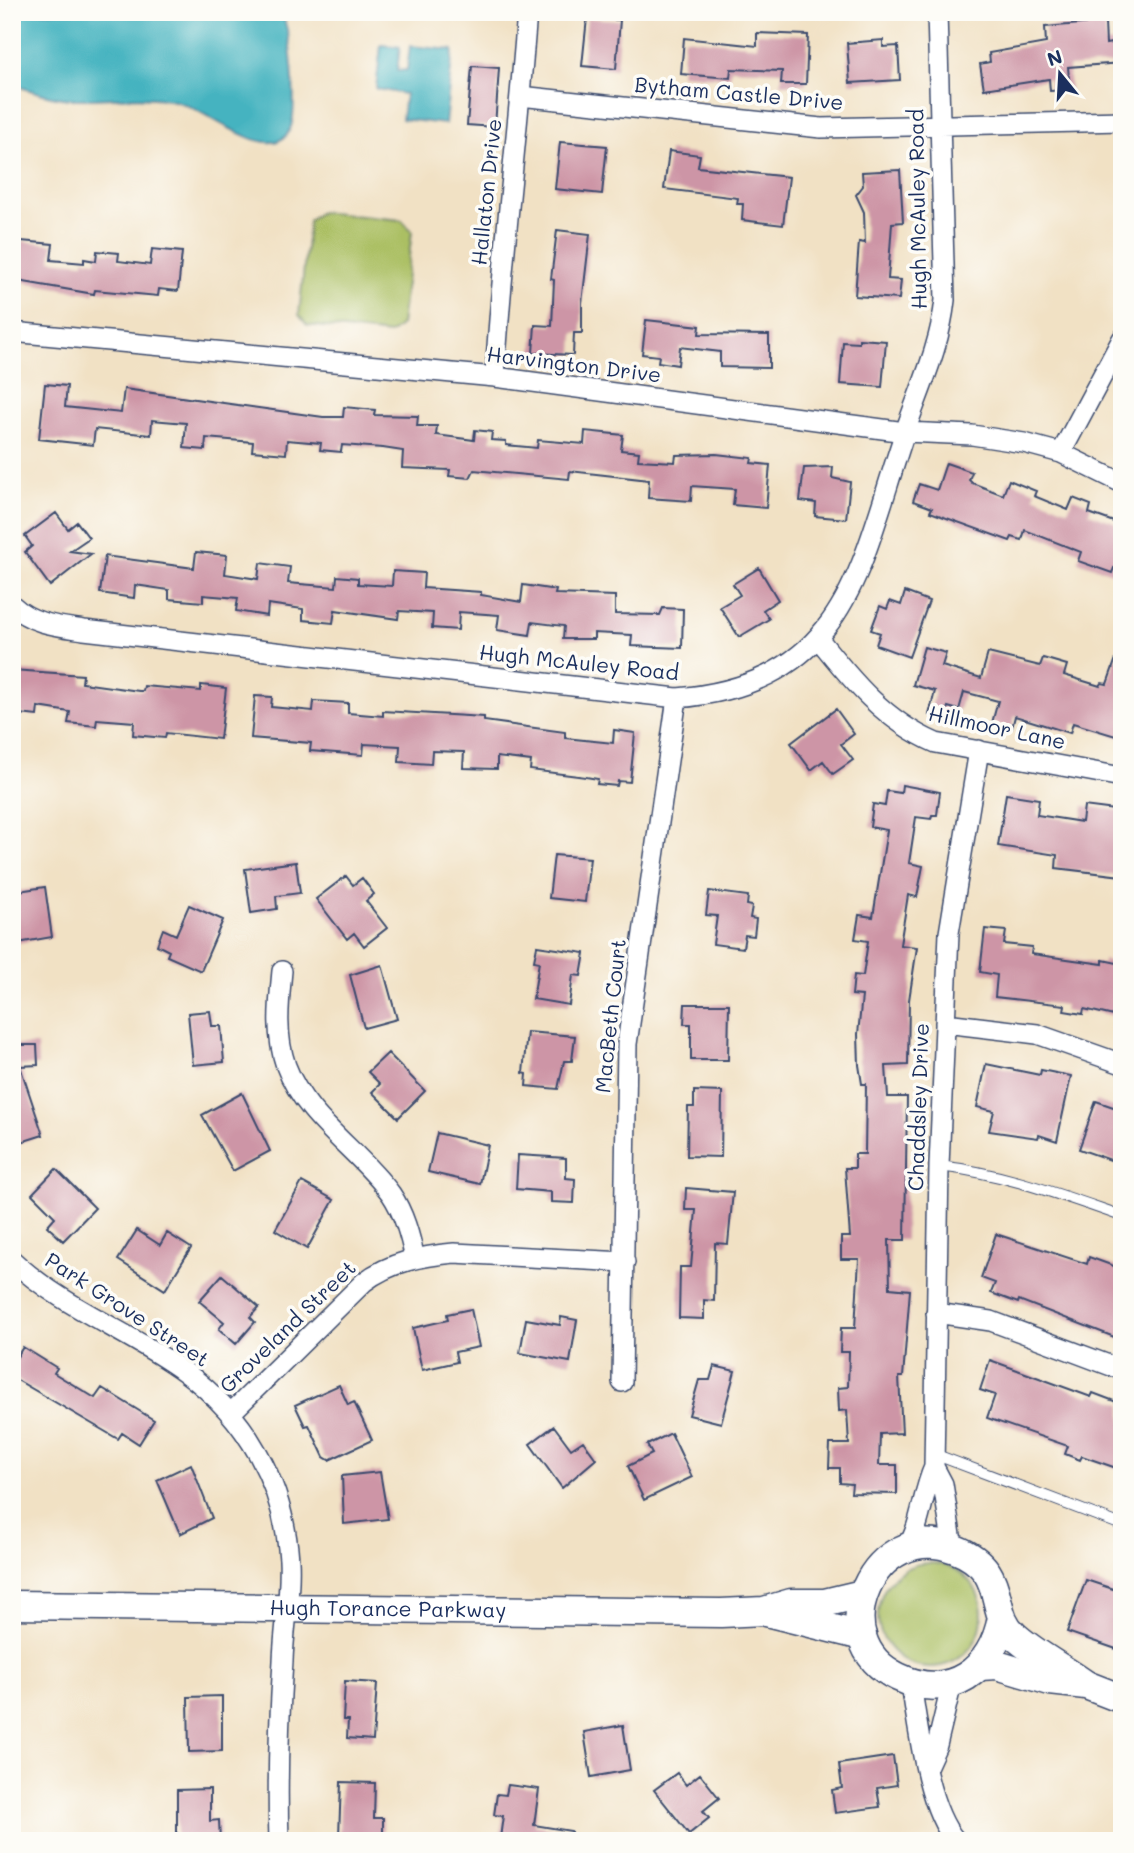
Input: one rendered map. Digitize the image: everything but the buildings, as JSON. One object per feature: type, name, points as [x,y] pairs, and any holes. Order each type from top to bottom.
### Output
[{"type":"street","name":"Hallaton Drive","points":[[495,377],[502,262],[527,12]]},
{"type":"street","name":"Hugh McAuley Road","points":[[12,605],[24,616],[46,624],[84,630],[677,698],[701,696],[748,683],[782,666],[818,638],[847,599],[881,515],[905,432],[942,331],[945,300],[937,12]]},
{"type":"street","name":"Bytham Castle Drive","points":[[520,96],[821,128],[1122,121]]},
{"type":"street","name":"Harvington Drive","points":[[12,332],[495,377],[905,432],[972,435],[1061,453],[1122,483]]},
{"type":"street","points":[[1061,453],[1122,339]]},
{"type":"street","name":"Hillmoor Lane","points":[[818,638],[857,686],[883,712],[911,732],[936,743],[1122,777]]},
{"type":"street","name":"MacBeth Court","points":[[622,1382],[627,1044],[677,698]]},
{"type":"street","name":"Chaddsley Drive","points":[[907,1548],[916,1533],[925,1487],[934,1460],[939,1166],[949,933],[979,751]]},
{"type":"street","points":[[282,971],[279,1031],[287,1068],[300,1094],[392,1196],[408,1230],[415,1258]]},
{"type":"street","points":[[945,1023],[1037,1034],[1122,1064]]},
{"type":"street","name":"Groveland Street","points":[[231,1413],[364,1282],[386,1268],[415,1258],[484,1254],[625,1262]]},
{"type":"street","name":"Park Grove Street","points":[[12,1260],[48,1290],[186,1372],[231,1413],[262,1458],[277,1493],[289,1562],[277,1773],[279,1841]]},
{"type":"street","points":[[936,1313],[991,1321],[1122,1370]]},
{"type":"street","name":"Chaddsley Drive","points":[[934,1460],[943,1485],[953,1548]]},
{"type":"street","points":[[1002,1617],[991,1652],[980,1666],[952,1683],[931,1686],[911,1684],[889,1674],[872,1657],[862,1636],[859,1615],[862,1594],[872,1574],[888,1558],[907,1548],[930,1544],[953,1548],[973,1558],[989,1574],[999,1594],[1002,1617],[1014,1636],[1086,1685],[1122,1699]]},
{"type":"street","name":"Hugh Torance Parkway","points":[[764,1611],[791,1603],[824,1603],[862,1594]]},
{"type":"street","name":"Hugh Torance Parkway","points":[[12,1605],[764,1611],[862,1636]]},
{"type":"street","points":[[980,1666],[997,1665],[1050,1681],[1086,1685]]},
{"type":"street","points":[[927,1766],[937,1745],[952,1683]]},
{"type":"street","points":[[911,1684],[931,1793],[938,1814],[956,1841]]},
{"type":"lane","points":[[939,1166],[980,1171],[1032,1185],[1122,1216]]},
{"type":"lane","points":[[934,1460],[1122,1525]]},
{"type":"green space","points":[[320,212],[402,220],[412,231],[401,325],[390,334],[307,325],[299,315],[309,220]]},
{"type":"green space","points":[[930,1563],[950,1567],[967,1578],[978,1595],[982,1615],[978,1635],[967,1652],[950,1663],[930,1667],[910,1663],[893,1652],[882,1635],[878,1615],[882,1595],[893,1578],[910,1567]]},
{"type":"water","points":[[12,12],[284,12],[293,82],[290,129],[281,139],[269,142],[238,133],[190,107],[166,99],[68,99],[14,85]]},
{"type":"water","points":[[381,45],[400,47],[397,71],[407,70],[410,46],[453,50],[445,124],[402,119],[405,94],[376,89]]}]
